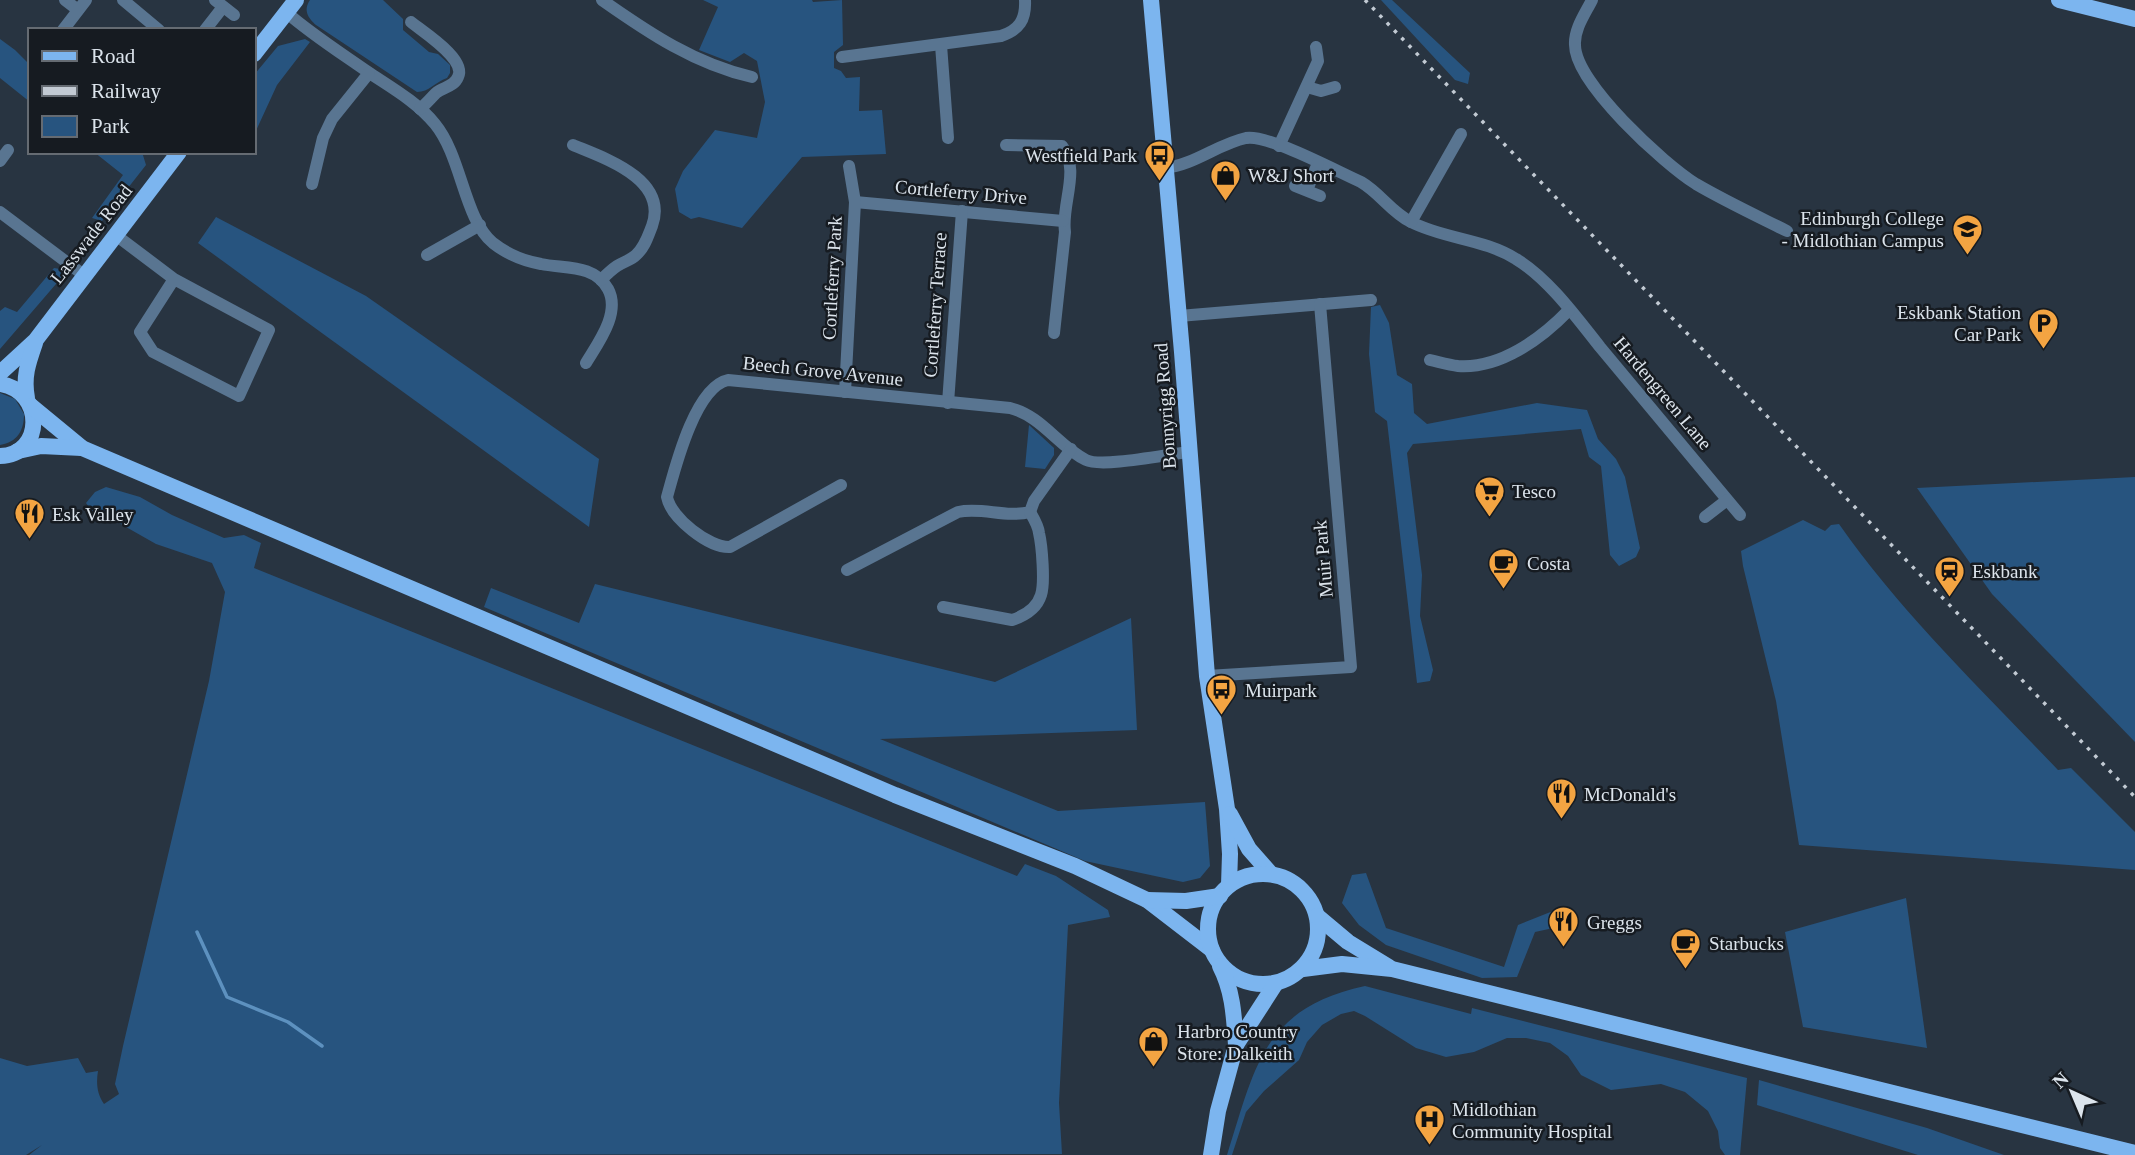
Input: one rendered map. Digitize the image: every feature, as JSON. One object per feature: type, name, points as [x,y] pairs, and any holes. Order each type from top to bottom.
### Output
[{"type":"main road","name":"Bonnyrigg Road","points":[[1151,0],[1207,676],[1227,809],[1230,854],[1224,891]]},
{"type":"main road","points":[[2059,0],[2135,19]]},
{"type":"main road","points":[[256,51],[291,6]]},
{"type":"main road","name":"Lasswade Road","points":[[0,373],[35,341],[178,154]]},
{"type":"main road","name":"Lasswade Road","points":[[6,456],[27,443],[33,431],[34,419],[24,383],[25,370],[35,341]]},
{"type":"main road","points":[[0,384],[11,386],[82,448],[895,795],[1075,866],[1147,900],[1215,956],[1228,972],[1244,980],[1276,984]]},
{"type":"main road","points":[[6,456],[41,446],[82,448]]},
{"type":"main road","name":"Bonnyrigg Road","points":[[1227,809],[1248,849],[1270,874]]},
{"type":"main road","points":[[1147,900],[1186,901],[1224,891],[1249,875],[1270,874],[1287,878],[1301,888],[1317,916],[1348,942],[1392,969]]},
{"type":"main road","points":[[1224,891],[1210,918],[1208,930],[1215,956],[1228,982],[1233,1004],[1236,1045]]},
{"type":"main road","points":[[1303,969],[1315,944],[1317,916]]},
{"type":"main road","points":[[1210,1155],[1218,1111],[1236,1045],[1276,984],[1303,969],[1342,964],[1392,969],[2135,1153]]},
{"type":"street","points":[[65,0],[82,5],[65,28]]},
{"type":"street","points":[[122,0],[157,28]]},
{"type":"street","points":[[602,0],[669,46],[698,60],[738,68],[752,77]]},
{"type":"street","points":[[842,57],[1011,33],[1025,17],[1025,0]]},
{"type":"street","points":[[1591,0],[1576,33],[1574,45],[1576,55],[1598,93],[1652,149],[1694,183],[1787,231]]},
{"type":"street","points":[[291,6],[436,124],[449,145],[480,225],[489,239],[522,260],[580,268],[601,280],[608,288],[612,300],[610,318],[586,363]]},
{"type":"street","points":[[207,28],[224,7]]},
{"type":"street","points":[[411,22],[455,58],[459,69],[459,77],[451,86],[439,91],[420,109]]},
{"type":"street","points":[[941,45],[944,133]]},
{"type":"street","points":[[1279,146],[1318,61],[1316,47]]},
{"type":"street","points":[[312,184],[323,138],[332,119],[369,72]]},
{"type":"street","points":[[1307,87],[1321,91],[1335,87]]},
{"type":"street","points":[[1165,168],[1177,166],[1245,139],[1269,140],[1370,187],[1390,209],[1411,222],[1461,134]]},
{"type":"street","points":[[573,145],[615,162],[649,189],[653,203],[654,220],[645,243],[636,255],[618,265],[601,280]]},
{"type":"street","points":[[1006,145],[1062,146],[1068,153],[1069,199],[1063,220],[1065,232],[1061,318],[1054,333]]},
{"type":"street","points":[[1318,163],[1301,188],[1320,195]]},
{"type":"street","name":"Cortleferry Park","points":[[845,393],[855,202],[849,166]]},
{"type":"street","name":"Cortleferry Drive","points":[[855,202],[1063,220]]},
{"type":"street","name":"Cortleferry Terrace","points":[[948,403],[962,211]]},
{"type":"street","points":[[0,212],[85,276]]},
{"type":"street","name":"Hardengreen Lane","points":[[1411,222],[1497,250],[1516,258],[1532,271],[1569,310],[1740,515]]},
{"type":"street","points":[[427,256],[480,225]]},
{"type":"street","points":[[117,236],[174,279],[269,330],[239,396],[153,352],[140,332],[174,279]]},
{"type":"street","points":[[1179,316],[1371,300]]},
{"type":"street","name":"Muir Park","points":[[1207,676],[1351,667],[1320,304]]},
{"type":"street","points":[[1430,360],[1457,366],[1486,364],[1529,344],[1569,310]]},
{"type":"street","name":"Beech Grove Avenue","points":[[841,485],[831,498],[730,547],[716,545],[677,518],[669,507],[667,497],[685,433],[714,386],[728,380],[1021,411],[1071,449],[1089,461],[1098,463],[1189,452]]},
{"type":"street","points":[[943,607],[1012,620],[1021,617],[1041,597],[1040,535],[1030,512],[1034,501],[1071,449]]},
{"type":"street","points":[[1705,517],[1727,499]]},
{"type":"street","points":[[847,570],[958,512],[977,510],[1018,515],[1030,512]]},
{"type":"green space","points":[[310,0],[383,0],[403,19],[403,30],[429,52],[438,54],[450,65],[450,73],[447,78],[429,89],[417,92],[316,25],[307,14]]},
{"type":"green space","points":[[703,0],[842,0],[843,45],[834,52],[834,68],[841,71],[846,78],[860,77],[859,111],[882,110],[886,154],[802,157],[742,228],[699,217],[691,219],[679,212],[675,189],[683,171],[715,130],[757,138],[765,102],[757,61],[744,53],[730,62],[699,50],[718,7]]},
{"type":"green space","points":[[1381,0],[1392,0],[1470,73],[1468,84],[1455,80]]},
{"type":"green space","points":[[0,39],[28,63],[28,100],[0,78]]},
{"type":"green space","points":[[305,39],[310,42],[277,85],[256,131],[256,73],[278,46]]},
{"type":"green space","points":[[97,154],[143,154],[146,165],[102,221],[92,218],[123,175]]},
{"type":"green space","points":[[216,217],[366,296],[599,459],[589,527],[198,243]]},
{"type":"green space","points":[[54,268],[60,269],[62,277],[0,349],[0,311],[5,307],[17,312]]},
{"type":"green space","points":[[1380,305],[1389,323],[1397,375],[1412,384],[1414,413],[1427,424],[1537,403],[1587,410],[1598,439],[1616,459],[1625,477],[1640,548],[1636,557],[1619,566],[1610,555],[1601,466],[1589,457],[1581,429],[1413,444],[1407,453],[1422,575],[1420,616],[1433,670],[1430,681],[1417,683],[1387,421],[1375,412],[1369,354],[1371,307]]},
{"type":"green space","points":[[0,393],[15,399],[24,414],[23,426],[18,435],[0,445]]},
{"type":"green space","points":[[1029,425],[1054,448],[1054,455],[1045,469],[1025,467]]},
{"type":"green space","points":[[2135,477],[2135,742],[1992,594],[1917,488]]},
{"type":"green space","points":[[106,487],[140,497],[172,515],[224,538],[244,535],[261,543],[254,568],[1017,876],[1025,864],[1056,876],[1108,910],[1110,917],[1068,925],[1059,1103],[1062,1154],[29,1155],[42,1145],[26,1155],[0,1155],[0,1058],[27,1066],[78,1058],[86,1073],[98,1071],[98,1088],[104,1104],[119,1094],[115,1084],[123,1046],[209,681],[225,592],[212,563],[156,544],[119,523],[97,518],[86,503],[95,492]]},
{"type":"green space","points":[[1803,520],[1825,531],[1831,525],[1839,524],[1916,621],[1972,681],[2058,770],[2071,768],[2135,832],[2135,870],[1799,845],[1776,701],[1741,551]]},
{"type":"green space","points":[[595,584],[995,682],[1131,618],[1137,730],[880,739],[1058,811],[1205,802],[1210,866],[1200,878],[1183,882],[1085,861],[484,607],[491,588],[579,623]]},
{"type":"green space","points":[[1366,873],[1386,928],[1504,967],[1518,925],[1553,911],[1562,918],[1558,927],[1535,932],[1517,977],[1482,978],[1386,945],[1359,925],[1342,903],[1352,875]]},
{"type":"green space","points":[[1906,898],[1927,1048],[1803,1027],[1785,932]]},
{"type":"green space","points":[[1365,986],[1471,1014],[1472,1008],[1747,1078],[1740,1155],[1725,1155],[1720,1148],[1718,1131],[1708,1111],[1685,1092],[1661,1084],[1611,1090],[1581,1075],[1568,1056],[1550,1043],[1526,1038],[1507,1038],[1474,1052],[1446,1057],[1416,1048],[1354,1011],[1341,1014],[1322,1025],[1307,1042],[1299,1060],[1264,1091],[1246,1112],[1232,1155],[1227,1155],[1256,1069],[1268,1046],[1284,1026],[1304,1009],[1331,996]]},
{"type":"green space","points":[[1759,1080],[1927,1128],[2004,1155],[1918,1155],[1757,1105]]},
{"type":"waterway","points":[[197,932],[227,997],[288,1022],[322,1046]]},
{"type":"railway","points":[[1365,0],[2135,797]]},
{"type":"place","name":"Westfield Park","points":[[1160,182]]},
{"type":"place","name":"W&J Short","points":[[1225,202]]},
{"type":"place","name":"Edinburgh College - Midlothian Campus","points":[[1967,256]]},
{"type":"place","name":"Eskbank Station Car Park","points":[[2044,350]]},
{"type":"place","name":"Tesco","points":[[1489,518]]},
{"type":"place","name":"Esk Valley","points":[[29,541]]},
{"type":"place","name":"Costa","points":[[1504,590]]},
{"type":"place","name":"Eskbank","points":[[1949,598]]},
{"type":"place","name":"Muirpark","points":[[1222,717]]},
{"type":"place","name":"McDonald's","points":[[1561,821]]},
{"type":"place","name":"Greggs","points":[[1564,949]]},
{"type":"place","name":"Starbucks","points":[[1686,970]]},
{"type":"place","name":"Harbro Country Store: Dalkeith","points":[[1154,1069]]},
{"type":"place","name":"Midlothian Community Hospital","points":[[1429,1147]]}]
